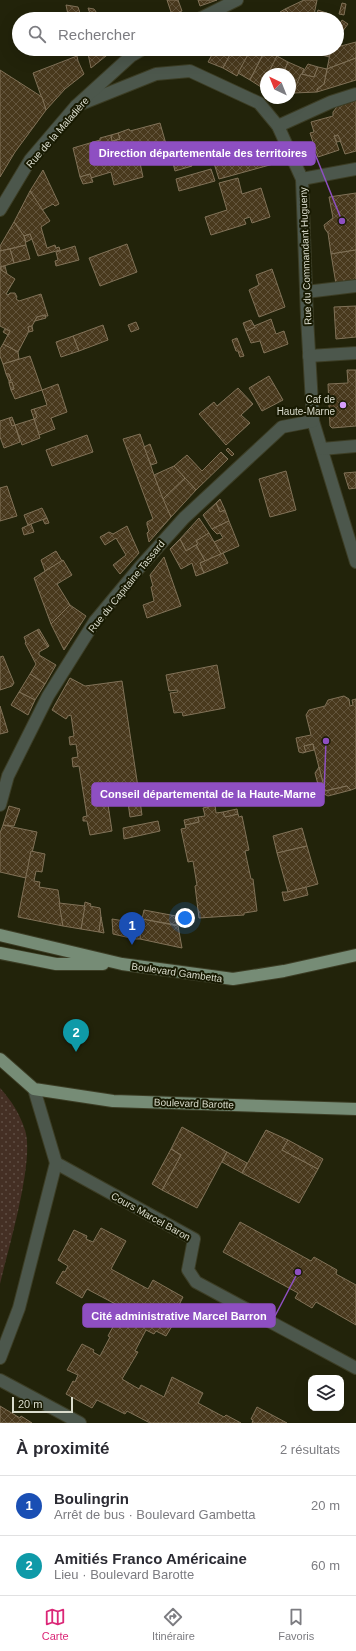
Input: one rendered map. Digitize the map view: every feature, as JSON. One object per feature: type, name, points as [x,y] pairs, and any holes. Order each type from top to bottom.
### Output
[{"type":"main road","name":"Boulevard Gambetta","points":[[0,934],[122,964],[233,979],[284,971],[356,955]]},
{"type":"main road","points":[[0,953],[56,964],[122,964]]},
{"type":"main road","points":[[0,1059],[34,1089]]},
{"type":"main road","name":"Boulevard Barotte","points":[[34,1089],[113,1101],[356,1109]]},
{"type":"street","points":[[213,12],[237,0]]},
{"type":"street","name":"Rue de la Maladière","points":[[0,210],[30,160],[76,106],[131,56]]},
{"type":"street","name":"Rue du Commandant Hugueny","points":[[76,106],[156,74],[190,71],[259,103],[278,126],[302,179],[309,356],[314,421],[354,548],[356,562]]},
{"type":"street","points":[[278,126],[331,102],[356,94]]},
{"type":"street","points":[[302,179],[356,169]]},
{"type":"street","points":[[306,292],[356,286]]},
{"type":"street","points":[[309,356],[356,353]]},
{"type":"street","name":"Rue du Capitaine Tassard","points":[[0,805],[8,776],[48,696],[100,615],[139,568],[184,518],[282,427],[314,421]]},
{"type":"street","points":[[322,449],[356,446]]},
{"type":"street","points":[[0,1358],[19,1308],[56,1163],[34,1089]]},
{"type":"street","name":"Cours Marcel Baron","points":[[56,1163],[194,1239],[188,1270],[196,1282],[356,1368]]},
{"type":"street","points":[[0,1380],[80,1423]]},
{"type":"shaded area","points":[[0,1088],[21,1118],[27,1144],[24,1183],[0,1284]]},
{"type":"building","points":[[167,0],[178,0],[182,11],[171,12]]},
{"type":"building","points":[[198,0],[217,0],[200,6]]},
{"type":"building","points":[[304,0],[317,0],[315,12],[288,12],[285,9]]},
{"type":"building","points":[[342,3],[346,4],[344,15],[344,12],[340,12]]},
{"type":"building","points":[[66,5],[78,7],[80,12],[68,12]]},
{"type":"building","points":[[88,8],[94,9],[96,12],[89,12]]},
{"type":"building","points":[[285,9],[288,12],[280,12]]},
{"type":"building","points":[[344,21],[348,24],[344,29]]},
{"type":"building","points":[[356,42],[356,58],[327,69],[330,56],[344,56],[344,45]]},
{"type":"building","points":[[77,56],[84,74],[65,89],[46,110],[33,73]]},
{"type":"building","points":[[88,56],[106,56],[91,68]]},
{"type":"building","points":[[211,56],[229,56],[223,68],[208,62]]},
{"type":"building","points":[[229,56],[247,56],[237,76],[223,68]]},
{"type":"building","points":[[247,56],[262,56],[250,80],[238,73]]},
{"type":"building","points":[[262,56],[277,56],[271,68],[260,68],[260,86],[250,80]]},
{"type":"building","points":[[277,56],[288,62],[286,68],[271,68]]},
{"type":"building","points":[[356,58],[356,80],[317,92],[317,89],[324,84],[327,69]]},
{"type":"building","points":[[288,62],[304,69],[296,88],[296,68],[286,68]]},
{"type":"building","points":[[308,64],[318,67],[314,77],[302,74]]},
{"type":"building","points":[[318,67],[327,69],[324,84],[317,89],[317,92],[296,93],[296,86],[301,74],[314,77]]},
{"type":"building","points":[[0,70],[42,97],[46,110],[15,152],[0,177]]},
{"type":"building","points":[[356,98],[356,151],[345,154],[338,135],[334,136],[339,150],[318,157],[310,133],[314,132],[311,122],[333,116],[333,112],[340,103]]},
{"type":"building","points":[[160,123],[168,151],[158,154],[159,158],[140,163],[143,177],[114,185],[111,172],[91,178],[90,174],[80,177],[73,148],[111,135],[112,141],[120,139],[118,133],[129,129],[130,131]]},
{"type":"building","points":[[118,133],[120,139],[112,141],[111,135]]},
{"type":"building","points":[[338,135],[341,141],[337,142],[334,136]]},
{"type":"building","points":[[269,149],[277,163],[219,179],[213,160],[227,156],[228,161]]},
{"type":"building","points":[[190,158],[192,166],[175,171],[173,163]]},
{"type":"building","points":[[211,169],[215,181],[179,191],[176,179]]},
{"type":"building","points":[[43,170],[59,204],[55,206],[53,204],[42,210],[30,191]]},
{"type":"building","points":[[90,174],[93,182],[83,184],[80,177]]},
{"type":"building","points":[[238,178],[242,194],[261,188],[270,217],[252,223],[250,217],[244,219],[246,224],[211,235],[205,217],[227,210],[219,183]]},
{"type":"building","points":[[30,191],[50,221],[41,227],[47,248],[55,245],[56,248],[59,247],[60,250],[38,256],[30,234],[24,236],[14,222]]},
{"type":"building","points":[[356,193],[356,250],[331,254],[328,233],[324,225],[333,218],[329,197]]},
{"type":"building","points":[[14,222],[24,236],[26,245],[0,251],[0,246]]},
{"type":"building","points":[[30,234],[32,239],[26,242],[24,236]]},
{"type":"building","points":[[127,244],[137,272],[100,286],[89,258]]},
{"type":"building","points":[[26,245],[30,259],[14,263],[10,249]]},
{"type":"building","points":[[75,246],[79,260],[56,266],[55,261],[58,260],[56,252]]},
{"type":"building","points":[[10,249],[14,263],[0,267],[0,251]]},
{"type":"building","points":[[356,250],[356,281],[336,284],[331,254]]},
{"type":"building","points":[[5,266],[7,274],[1,270],[1,267]]},
{"type":"building","points":[[0,267],[1,270],[15,279],[6,294],[8,295],[10,293],[15,293],[17,297],[16,299],[19,301],[41,294],[48,316],[45,315],[37,317],[32,326],[28,327],[29,331],[18,352],[3,344],[10,331],[0,326]]},
{"type":"building","points":[[272,269],[285,307],[259,317],[249,290],[259,285],[256,275]]},
{"type":"building","points":[[356,306],[356,337],[336,339],[334,307]]},
{"type":"building","points":[[45,315],[46,318],[35,321],[37,317]]},
{"type":"building","points":[[271,319],[276,334],[284,331],[288,344],[264,353],[260,341],[251,343],[246,331]]},
{"type":"building","points":[[251,320],[255,327],[246,331],[243,323]]},
{"type":"building","points":[[136,322],[139,329],[131,332],[128,325]]},
{"type":"building","points":[[103,325],[108,340],[79,351],[73,336]]},
{"type":"building","points":[[32,326],[33,331],[29,332],[28,327]]},
{"type":"building","points":[[5,329],[10,331],[8,335],[3,332]]},
{"type":"building","points":[[73,336],[79,351],[61,357],[56,342]]},
{"type":"building","points":[[237,338],[244,356],[240,357],[238,351],[236,351],[232,340]]},
{"type":"building","points":[[3,344],[18,352],[19,359],[3,364],[0,356],[0,349]]},
{"type":"building","points":[[30,356],[42,390],[15,399],[11,390],[14,389],[12,382],[9,383],[11,380],[9,374],[6,374],[3,364]]},
{"type":"building","name":"Caf de Haute-Marne","points":[[347,370],[356,370],[356,426],[332,428],[330,426],[328,384],[348,383]]},
{"type":"building","points":[[6,374],[9,374],[11,380],[9,381]]},
{"type":"building","points":[[269,376],[283,400],[262,411],[249,388]]},
{"type":"building","points":[[12,382],[14,389],[11,390],[9,383]]},
{"type":"building","points":[[58,384],[67,412],[51,418],[55,429],[39,435],[34,419],[37,417],[34,409],[47,405],[42,390]]},
{"type":"building","points":[[238,388],[253,404],[241,415],[250,423],[226,445],[199,414],[214,402],[217,406]]},
{"type":"building","points":[[34,409],[37,417],[34,419],[31,410]]},
{"type":"building","points":[[12,417],[15,425],[12,426],[9,418]]},
{"type":"building","points":[[9,418],[12,426],[15,425],[20,442],[4,448],[0,437],[0,421]]},
{"type":"building","points":[[34,419],[40,438],[22,445],[15,425]]},
{"type":"building","points":[[140,434],[154,475],[171,517],[149,542],[147,522],[153,519],[123,439]]},
{"type":"building","points":[[87,435],[93,452],[52,466],[46,450]]},
{"type":"building","points":[[150,444],[157,463],[151,465],[144,447]]},
{"type":"building","points":[[228,448],[234,454],[232,456],[226,450]]},
{"type":"building","points":[[221,452],[228,459],[196,490],[174,466],[187,455],[202,471]]},
{"type":"building","points":[[174,466],[185,478],[163,499],[154,475]]},
{"type":"building","points":[[286,471],[296,510],[270,517],[259,479]]},
{"type":"building","points":[[356,472],[356,488],[349,489],[344,473]]},
{"type":"building","points":[[185,478],[196,490],[171,517],[163,499]]},
{"type":"building","points":[[7,486],[17,516],[0,521],[0,488]]},
{"type":"building","points":[[220,499],[225,510],[220,512],[216,503]]},
{"type":"building","points":[[216,503],[220,512],[225,510],[229,521],[212,529],[203,515]]},
{"type":"building","points":[[42,508],[47,518],[28,525],[24,515]]},
{"type":"building","points":[[47,518],[49,523],[45,524],[43,520]]},
{"type":"building","points":[[199,518],[209,533],[196,541],[198,544],[186,551],[180,539]]},
{"type":"building","points":[[229,521],[239,546],[221,554],[214,542],[223,538],[220,533],[217,534],[212,529]]},
{"type":"building","points":[[31,524],[34,532],[24,535],[22,528]]},
{"type":"building","points":[[127,526],[139,553],[120,574],[113,565],[126,555],[116,538],[105,545],[100,537],[109,532],[113,534]]},
{"type":"building","points":[[209,533],[221,554],[205,561],[196,545],[198,544],[196,541]]},
{"type":"building","points":[[180,539],[186,551],[196,545],[205,561],[200,563],[204,573],[196,576],[192,563],[181,569],[170,549]]},
{"type":"building","points":[[56,551],[62,561],[45,571],[41,560]]},
{"type":"building","points":[[223,553],[228,563],[204,573],[200,563]]},
{"type":"building","points":[[164,557],[181,606],[147,618],[143,605],[154,601],[151,587],[153,586],[150,575]]},
{"type":"building","points":[[63,560],[72,575],[57,584],[70,605],[51,624],[34,578]]},
{"type":"building","points":[[70,605],[86,616],[64,650],[51,624]]},
{"type":"building","points":[[39,629],[49,646],[48,647],[37,630]]},
{"type":"building","points":[[37,630],[48,647],[39,652],[39,655],[56,665],[45,684],[30,674],[36,664],[25,643],[24,637]]},
{"type":"building","points":[[3,656],[14,683],[12,686],[0,690],[0,657]]},
{"type":"building","points":[[217,665],[225,708],[183,716],[182,712],[174,713],[170,693],[178,692],[177,690],[169,691],[166,675]]},
{"type":"building","points":[[30,674],[45,684],[35,700],[19,692]]},
{"type":"building","points":[[70,678],[85,686],[122,681],[139,794],[107,798],[112,831],[90,835],[87,821],[83,821],[83,817],[87,816],[79,766],[73,767],[72,758],[78,757],[76,744],[70,745],[69,737],[74,736],[71,715],[66,719],[52,710]]},
{"type":"building","points":[[19,692],[35,700],[28,715],[11,705]]},
{"type":"building","points":[[344,696],[349,699],[350,706],[353,705],[352,700],[356,699],[356,788],[351,790],[347,786],[325,791],[313,744],[304,746],[306,752],[299,752],[296,738],[311,735],[306,715],[309,710],[325,706],[328,700]]},
{"type":"building","points":[[0,706],[8,732],[0,734]]},
{"type":"building","points":[[313,744],[314,750],[306,752],[304,746]]},
{"type":"building","points":[[319,767],[325,791],[347,786],[351,790],[328,796],[320,792],[315,773]]},
{"type":"building","points":[[139,794],[142,815],[130,817],[127,795]]},
{"type":"building","points":[[215,805],[216,813],[223,812],[225,817],[238,814],[239,817],[242,816],[249,850],[245,851],[251,879],[253,879],[257,911],[244,913],[244,915],[199,918],[195,886],[197,885],[193,861],[188,862],[181,829],[186,828],[185,825],[199,822],[198,817],[205,816],[203,808]]},
{"type":"building","points":[[9,806],[20,809],[14,826],[3,825]]},
{"type":"building","points":[[237,809],[238,814],[225,817],[223,812]]},
{"type":"building","points":[[198,817],[199,822],[185,825],[184,820]]},
{"type":"building","points":[[158,821],[160,831],[124,839],[123,828]]},
{"type":"building","points":[[3,825],[37,832],[26,878],[0,872],[0,833]]},
{"type":"building","points":[[302,828],[307,846],[277,853],[273,836]]},
{"type":"building","points":[[307,846],[318,884],[288,892],[277,853]]},
{"type":"building","points":[[31,851],[45,854],[42,872],[36,871],[34,881],[40,882],[39,887],[58,890],[63,926],[18,917]]},
{"type":"building","points":[[306,887],[308,895],[284,901],[282,892],[288,892]]},
{"type":"building","points":[[85,902],[91,904],[90,906],[100,908],[101,917],[99,932],[81,929]]},
{"type":"building","points":[[59,903],[85,906],[81,929],[63,926]]},
{"type":"building","points":[[144,910],[176,916],[177,925],[142,919]]},
{"type":"building","points":[[101,917],[104,933],[99,932]]},
{"type":"building","points":[[112,919],[137,923],[135,939],[113,934]]},
{"type":"building","points":[[142,919],[178,926],[182,948],[140,939]]},
{"type":"building","points":[[137,923],[141,924],[140,939],[135,939]]},
{"type":"building","points":[[182,1127],[227,1152],[197,1208],[162,1190],[181,1155],[171,1149]]},
{"type":"building","points":[[266,1130],[288,1140],[282,1150],[318,1169],[299,1203],[242,1173]]},
{"type":"building","points":[[288,1140],[323,1159],[318,1169],[282,1150]]},
{"type":"building","points":[[171,1149],[181,1155],[162,1190],[152,1184]]},
{"type":"building","points":[[227,1152],[247,1163],[242,1173],[222,1162]]},
{"type":"building","points":[[240,1222],[311,1261],[314,1257],[337,1270],[336,1274],[356,1285],[356,1325],[316,1302],[312,1308],[295,1298],[298,1293],[223,1252]]},
{"type":"building","points":[[101,1228],[126,1241],[111,1269],[148,1289],[153,1280],[183,1297],[177,1309],[175,1308],[171,1315],[177,1318],[166,1336],[156,1331],[154,1334],[146,1330],[135,1351],[138,1352],[122,1379],[139,1389],[141,1385],[164,1397],[172,1377],[203,1393],[198,1403],[224,1417],[226,1415],[241,1423],[150,1423],[127,1411],[125,1414],[97,1400],[92,1408],[66,1394],[73,1381],[75,1382],[78,1375],[67,1370],[82,1344],[94,1350],[93,1352],[100,1356],[110,1337],[108,1336],[123,1308],[87,1289],[82,1298],[56,1283],[63,1271],[65,1272],[68,1266],[58,1260],[74,1230],[87,1236],[86,1239],[93,1242]]},
{"type":"building","points":[[0,1406],[20,1418],[21,1416],[32,1423],[0,1423]]},
{"type":"building","points":[[257,1407],[287,1423],[252,1423],[253,1420],[251,1419]]},
{"type":"place","name":"Direction départementale des territoires","points":[[342,221]]},
{"type":"place","name":"Caf de Haute-Marne","points":[[343,405]]},
{"type":"place","name":"Conseil départemental de la Haute-Marne","points":[[326,741]]},
{"type":"place","name":"Boulingrin","points":[[132,945]]},
{"type":"place","name":"Amitiés Franco Américaine","points":[[76,1052]]},
{"type":"place","name":"Cité administrative Marcel Barron","points":[[298,1272]]}]
